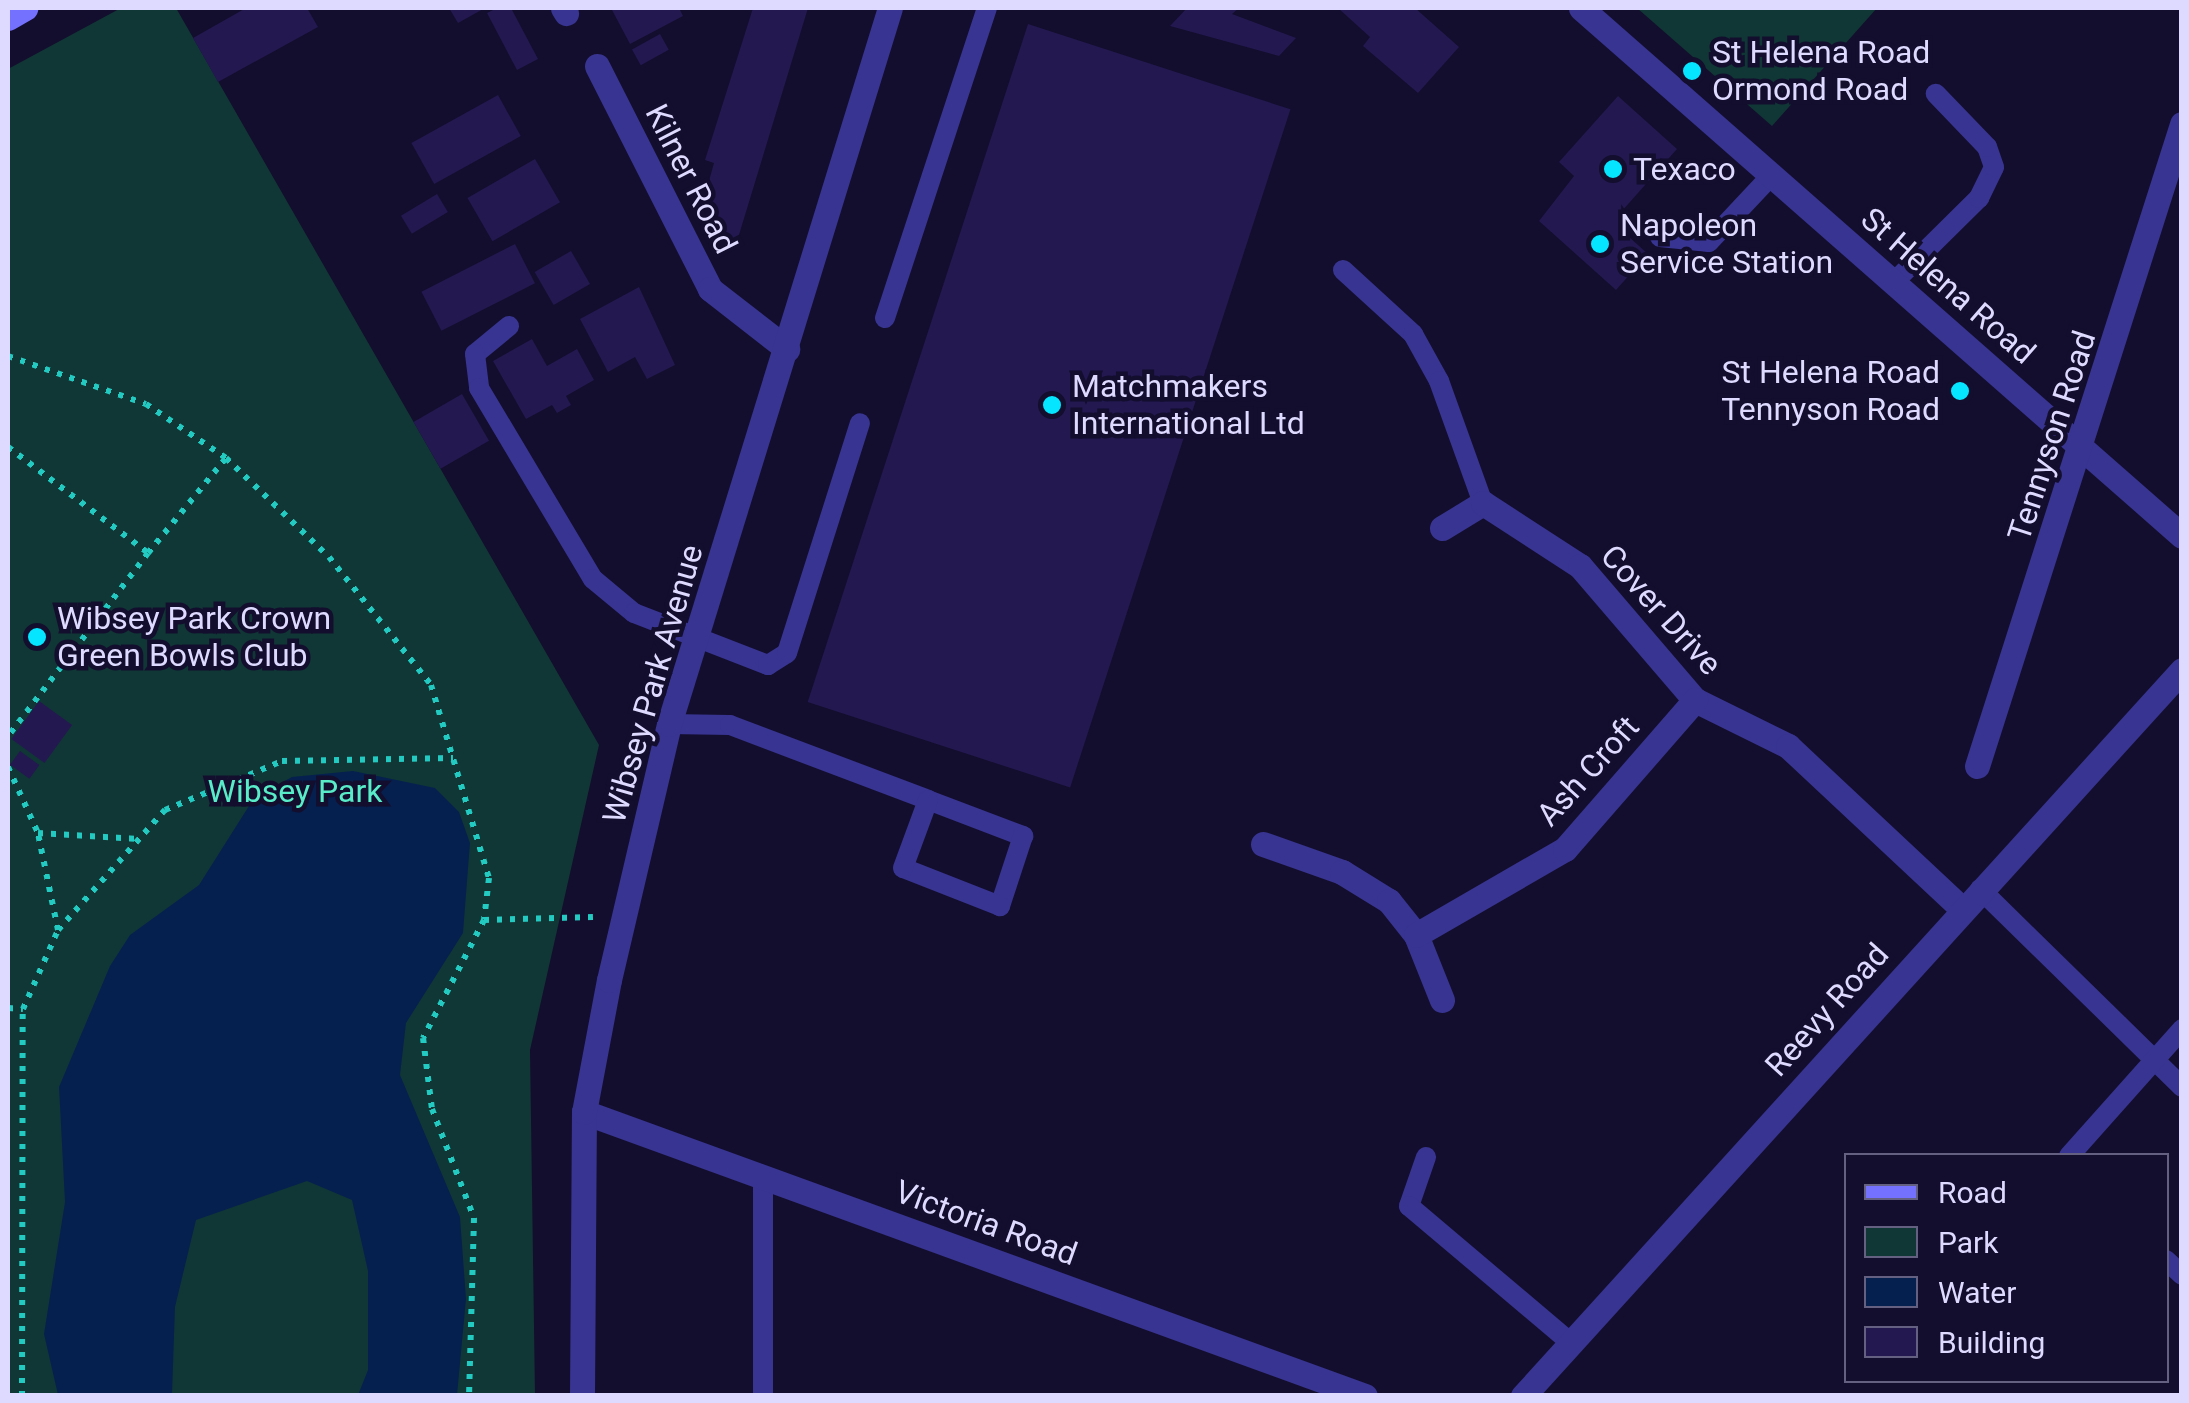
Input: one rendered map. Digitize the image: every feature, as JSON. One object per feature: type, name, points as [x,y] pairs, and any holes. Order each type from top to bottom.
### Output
[{"type":"main road","points":[[8,18],[26,8]]},
{"type":"street","name":"Wibsey Park Avenue","points":[[582,1396],[584,1112],[624,916],[669,724],[890,8]]},
{"type":"street","name":"St Helena Road","points":[[1581,8],[2182,536]]},
{"type":"street","name":"Kilner Road","points":[[597,66],[710,290],[786,349]]},
{"type":"street","name":"Tennyson Road","points":[[1977,766],[2084,449],[2182,124]]},
{"type":"street","points":[[1442,528],[1482,503]]},
{"type":"street","name":"Cover Drive","points":[[1482,503],[1580,566],[1695,700],[1788,746],[1962,909]]},
{"type":"street","name":"Reevy Road","points":[[1523,1396],[2182,670]]},
{"type":"street","name":"Ash Croft","points":[[1416,936],[1565,848],[1695,700]]},
{"type":"street","points":[[1263,844],[1342,872],[1390,901],[1416,936],[1442,1000]]},
{"type":"street","name":"Victoria Road","points":[[584,1112],[1309,1387],[1365,1396]]},
{"type":"lane","points":[[885,318],[986,8]]},
{"type":"lane","points":[[1894,282],[1978,198],[1994,167],[1986,146],[1936,94]]},
{"type":"lane","points":[[1660,236],[1709,242],[1772,174]]},
{"type":"lane","points":[[1343,270],[1413,334],[1439,381],[1482,503]]},
{"type":"lane","points":[[509,326],[474,354],[479,388],[496,422],[593,579],[634,613],[696,642],[780,664],[860,423]]},
{"type":"lane","points":[[669,724],[730,725],[928,800],[1022,836],[1000,906],[903,868],[928,800]]},
{"type":"lane","points":[[1980,889],[2182,1087]]},
{"type":"lane","points":[[2072,1153],[2182,1029]]},
{"type":"lane","points":[[1426,1157],[1409,1206],[1570,1343]]},
{"type":"lane","points":[[763,1177],[763,1396]]},
{"type":"path","points":[[8,356],[146,404],[226,458],[329,557],[431,685],[488,878],[484,920],[424,1038],[432,1109],[474,1218],[470,1396]]},
{"type":"path","points":[[8,447],[148,554]]},
{"type":"path","points":[[8,736],[226,458]]},
{"type":"path","points":[[22,1396],[18,1255],[23,1010],[58,930],[165,810],[282,761],[453,758]]},
{"type":"path","points":[[8,766],[38,833],[58,930]]},
{"type":"path","points":[[38,833],[140,839]]},
{"type":"path","points":[[484,920],[624,916]]},
{"type":"path","points":[[8,1008],[23,1010]]},
{"type":"path","points":[[8,1259],[18,1255]]},
{"type":"green space","name":"Wibsey Park","points":[[121,8],[176,8],[599,745],[530,1050],[535,1395],[8,1396],[8,69]]},
{"type":"green space","points":[[1637,8],[1877,8],[1772,126]]},
{"type":"water","points":[[353,771],[435,788],[459,812],[470,843],[463,933],[406,1023],[400,1075],[460,1217],[466,1299],[457,1395],[358,1395],[368,1370],[368,1271],[352,1200],[307,1181],[196,1220],[175,1307],[172,1395],[58,1395],[44,1334],[65,1202],[59,1087],[110,966],[130,935],[199,885],[254,798],[292,777]]},
{"type":"building","points":[[246,8],[307,8],[318,27],[218,82],[193,38]]},
{"type":"building","points":[[449,8],[485,8],[458,23]]},
{"type":"building","points":[[511,8],[538,59],[517,70],[487,13]]},
{"type":"building","points":[[611,8],[679,8],[683,16],[630,44]]},
{"type":"building","points":[[753,8],[808,8],[735,248],[718,244],[721,233],[710,224],[715,205],[703,202],[714,163],[705,160]]},
{"type":"building","points":[[1187,8],[1239,8],[1232,14],[1296,38],[1279,56],[1170,26]]},
{"type":"building","points":[[1338,8],[1415,8],[1459,47],[1418,93],[1363,46],[1370,37]]},
{"type":"building","name":"Matchmakers International Ltd","points":[[1028,24],[1290,109],[1070,787],[808,702]]},
{"type":"building","points":[[660,34],[669,50],[641,65],[632,50]]},
{"type":"building","points":[[498,95],[521,136],[434,184],[411,143]]},
{"type":"building","name":"Texaco","points":[[1618,96],[1677,149],[1622,211],[1628,217],[1619,228],[1648,254],[1616,290],[1539,221],[1574,176],[1559,162]]},
{"type":"building","points":[[535,159],[560,202],[492,241],[467,198]]},
{"type":"building","points":[[437,194],[448,212],[412,234],[401,216]]},
{"type":"building","points":[[515,244],[535,283],[441,331],[421,292]]},
{"type":"building","points":[[571,251],[590,284],[554,305],[535,272]]},
{"type":"building","points":[[639,287],[675,365],[647,379],[635,357],[608,372],[580,319]]},
{"type":"building","points":[[532,339],[547,366],[577,349],[594,380],[566,396],[571,405],[557,413],[552,405],[526,419],[493,361]]},
{"type":"building","points":[[462,394],[489,441],[441,469],[414,422]]},
{"type":"building","points":[[39,701],[72,725],[45,763],[11,739]]},
{"type":"building","points":[[20,751],[39,765],[29,779],[10,765]]},
{"type":"place","name":"St Helena Road Ormond Road","points":[[1692,71]]},
{"type":"place","name":"Texaco","points":[[1613,169]]},
{"type":"place","name":"Napoleon Service Station","points":[[1600,244]]},
{"type":"place","name":"St Helena Road Tennyson Road","points":[[1960,391]]},
{"type":"place","name":"Matchmakers International Ltd","points":[[1052,405]]},
{"type":"place","name":"Wibsey Park Crown Green Bowls Club","points":[[37,637]]}]
